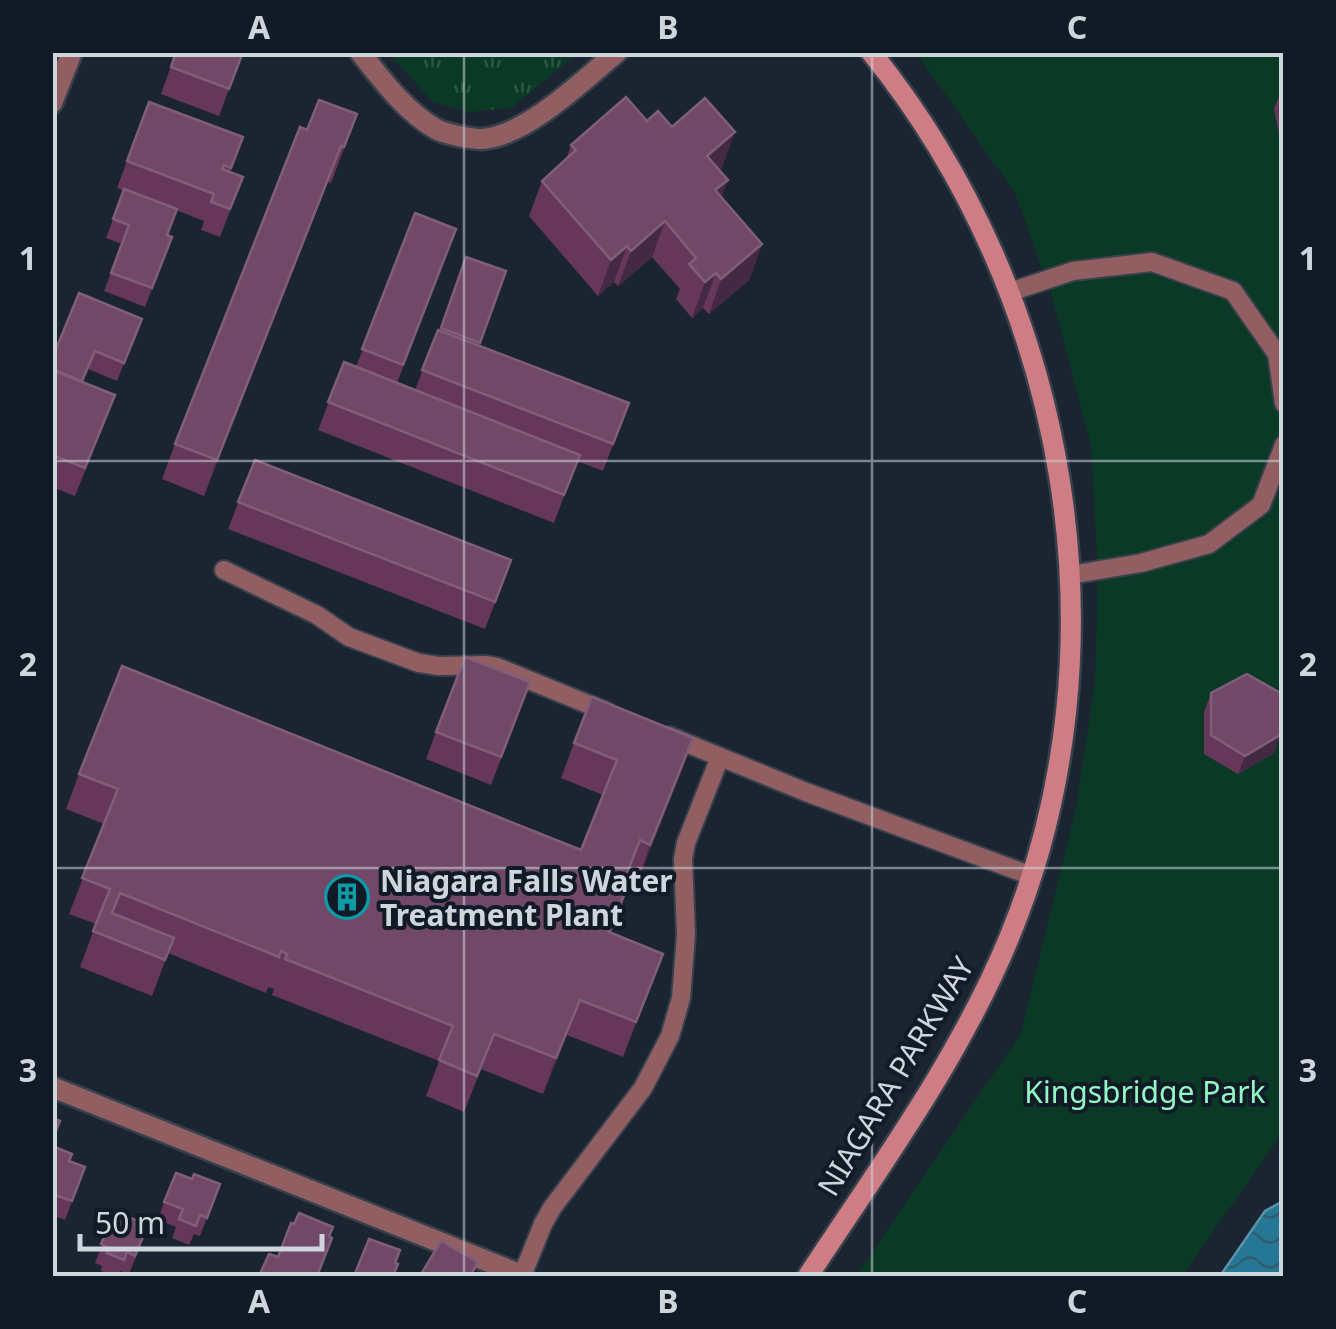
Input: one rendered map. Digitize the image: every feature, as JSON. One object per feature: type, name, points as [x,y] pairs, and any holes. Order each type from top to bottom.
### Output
[{"type":"main road","name":"NIAGARA PARKWAY","points":[[808,1276],[901,1135],[981,1001],[1010,936],[1032,876],[1053,794],[1072,651],[1062,488],[1038,380],[1010,292],[954,175],[871,52]]},
{"type":"street","points":[[52,103],[72,52]]},
{"type":"street","points":[[360,52],[386,85],[439,131],[482,139],[500,136],[538,115],[617,52]]},
{"type":"street","points":[[52,1086],[523,1276]]},
{"type":"lane","points":[[1010,292],[1072,272],[1152,262],[1233,291],[1277,354],[1284,403]]},
{"type":"lane","points":[[1070,575],[1141,563],[1210,544],[1261,506],[1284,444]]},
{"type":"lane","points":[[224,570],[318,615],[349,637],[428,665],[497,667],[617,716]]},
{"type":"lane","points":[[651,730],[1032,876]]},
{"type":"lane","points":[[523,1276],[542,1224],[643,1088],[670,1036],[684,964],[683,859],[720,757]]},
{"type":"green space","points":[[389,53],[578,53],[511,108],[468,112],[433,102]]},
{"type":"green space","name":"Kingsbridge Park","points":[[916,53],[1283,53],[1283,1132],[1182,1276],[856,1276],[1021,1033],[1076,808],[1095,681],[1098,575],[1091,446],[1052,296],[1015,193]]},
{"type":"water","points":[[1283,1201],[1283,1276],[1220,1276],[1265,1211]]},
{"type":"building","points":[[176,52],[243,52],[229,89],[171,67]]},
{"type":"building","points":[[626,97],[647,121],[658,111],[672,127],[705,98],[735,132],[707,156],[728,180],[715,190],[762,244],[721,279],[716,273],[705,282],[689,264],[696,258],[665,221],[631,251],[627,246],[611,260],[542,181],[576,150],[571,145]]},
{"type":"building","points":[[319,100],[357,114],[217,460],[175,444],[300,127],[307,130]]},
{"type":"building","points":[[149,102],[243,137],[231,168],[224,165],[222,169],[243,177],[230,209],[211,202],[214,194],[127,161]]},
{"type":"building","points":[[124,189],[177,209],[167,235],[172,237],[152,288],[111,273],[129,225],[113,219]]},
{"type":"building","points":[[415,213],[456,229],[403,365],[362,349]]},
{"type":"building","points":[[466,257],[506,271],[480,343],[441,328]]},
{"type":"building","points":[[79,293],[142,319],[124,363],[95,351],[82,381],[52,369],[52,359]]},
{"type":"building","points":[[438,330],[629,403],[613,444],[422,370]]},
{"type":"building","points":[[344,362],[580,455],[564,495],[328,402]]},
{"type":"building","points":[[52,370],[115,395],[85,468],[52,455]]},
{"type":"building","points":[[255,460],[511,560],[495,602],[238,502]]},
{"type":"building","points":[[465,657],[530,682],[501,757],[436,732]]},
{"type":"building","name":"Niagara Falls Water Treatment Plant","points":[[122,666],[581,850],[617,760],[574,743],[592,697],[693,738],[650,845],[640,840],[627,873],[632,875],[609,932],[663,954],[636,1022],[580,1000],[556,1058],[494,1034],[477,1076],[439,1060],[453,1026],[285,959],[287,954],[281,951],[279,957],[120,893],[112,913],[174,938],[165,960],[93,931],[110,889],[82,878],[118,789],[79,774]]},
{"type":"building","points":[[1247,674],[1282,694],[1280,735],[1245,756],[1211,735],[1211,693]]},
{"type":"building","points":[[52,1118],[60,1121],[52,1140]]},
{"type":"building","points":[[52,1146],[72,1154],[69,1161],[85,1167],[72,1201],[52,1194]]},
{"type":"building","points":[[176,1173],[192,1179],[194,1174],[220,1184],[207,1218],[200,1215],[196,1226],[179,1219],[183,1209],[164,1202]]},
{"type":"building","points":[[299,1213],[333,1227],[317,1276],[259,1276],[269,1254],[278,1257]]},
{"type":"building","points":[[120,1214],[148,1225],[135,1256],[127,1252],[124,1260],[107,1253],[109,1248],[101,1244],[112,1219],[117,1221]]},
{"type":"building","points":[[369,1239],[400,1250],[393,1276],[354,1276]]},
{"type":"building","points":[[441,1241],[478,1262],[470,1276],[420,1276]]},
{"type":"place","name":"Niagara Falls Water Treatment Plant","points":[[347,897]]}]
